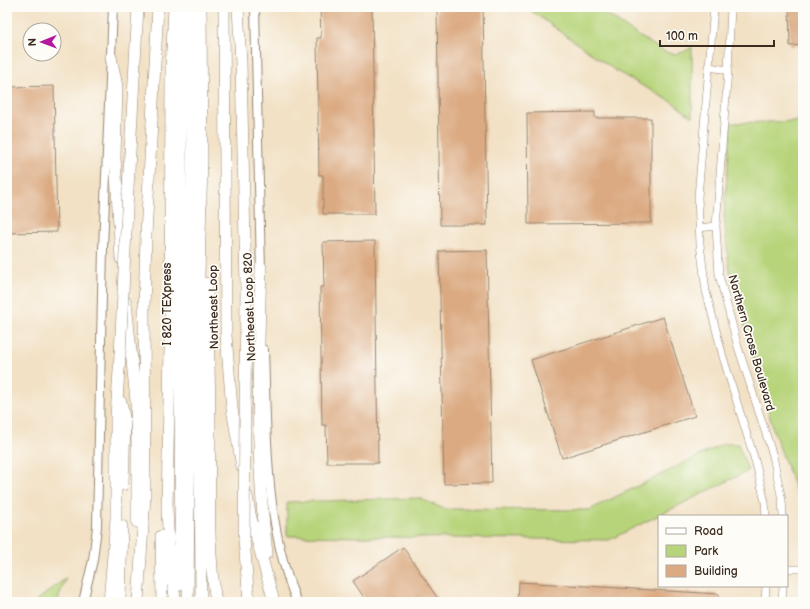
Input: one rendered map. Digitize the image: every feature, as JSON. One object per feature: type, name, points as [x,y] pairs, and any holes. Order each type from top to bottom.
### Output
[{"type":"highway","points":[[109,602],[116,519],[116,416],[119,386],[138,7]]},
{"type":"highway","points":[[138,602],[145,496],[144,309],[146,235],[158,7]]},
{"type":"highway","points":[[174,7],[171,70],[167,526],[170,568],[177,602]]},
{"type":"highway","name":"I 820 TEXpress","points":[[177,602],[180,545],[181,7]]},
{"type":"highway","name":"I 820 TEXpress","points":[[188,602],[192,154],[191,7]]},
{"type":"highway","points":[[200,602],[200,275],[202,160],[201,7]]},
{"type":"highway","name":"Northeast Loop","points":[[224,7],[226,334],[229,372],[237,444],[250,514],[274,602]]},
{"type":"highway","points":[[238,7],[241,63],[246,286],[244,539],[242,602]]},
{"type":"highway","points":[[111,57],[117,86],[115,157],[118,216],[136,401],[136,536],[141,548]]},
{"type":"highway","points":[[202,160],[210,388],[209,535],[211,569],[216,602]]},
{"type":"highway","points":[[261,267],[258,414],[259,459],[269,581]]},
{"type":"highway","points":[[162,602],[162,371],[165,326],[169,306]]},
{"type":"highway","points":[[119,386],[125,422],[120,602]]},
{"type":"highway","points":[[244,539],[249,602]]},
{"type":"main road","points":[[83,602],[93,560],[97,527],[103,248],[113,7]]},
{"type":"main road","name":"Northeast Loop 820","points":[[255,7],[261,267],[268,459],[271,493],[278,537],[287,579],[296,602]]},
{"type":"street","points":[[714,7],[698,197],[700,244],[706,291],[723,357],[756,464],[765,502],[766,515]]},
{"type":"street","name":"Northern Cross Boulevard","points":[[731,7],[728,70],[716,226],[719,275],[738,347],[773,456],[782,500],[783,515]]},
{"type":"street","points":[[710,67],[728,70]]},
{"type":"street","points":[[699,228],[716,226]]},
{"type":"street","points":[[788,569],[803,569]]},
{"type":"street","points":[[765,602],[766,587]]},
{"type":"street","points":[[782,602],[783,587]]},
{"type":"green space","points":[[526,7],[596,7],[665,52],[675,54],[684,52],[692,47],[692,117],[672,102],[616,71]]},
{"type":"green space","points":[[803,121],[803,488],[795,489],[774,432],[729,268],[724,216],[731,123]]},
{"type":"green space","points":[[723,444],[738,444],[748,471],[609,540],[287,536],[287,502],[419,498],[444,509],[589,510]]},
{"type":"green space","points":[[66,578],[57,602],[35,602]]},
{"type":"building","points":[[320,7],[372,7],[375,214],[323,214],[323,175],[319,175],[317,38],[321,38]]},
{"type":"building","points":[[437,7],[483,7],[487,225],[440,225]]},
{"type":"building","points":[[789,7],[803,7],[803,45],[790,46]]},
{"type":"building","points":[[54,86],[57,232],[7,233],[7,87]]},
{"type":"building","points":[[595,112],[595,118],[651,118],[651,223],[528,224],[527,113]]},
{"type":"building","points":[[375,241],[378,463],[327,463],[326,425],[322,425],[320,287],[324,287],[323,242]]},
{"type":"building","points":[[487,250],[492,483],[444,484],[439,251]]},
{"type":"building","points":[[663,317],[695,416],[562,458],[531,360]]},
{"type":"building","points":[[403,547],[440,602],[367,602],[353,581]]},
{"type":"building","points":[[519,582],[719,594],[718,602],[518,602]]}]
